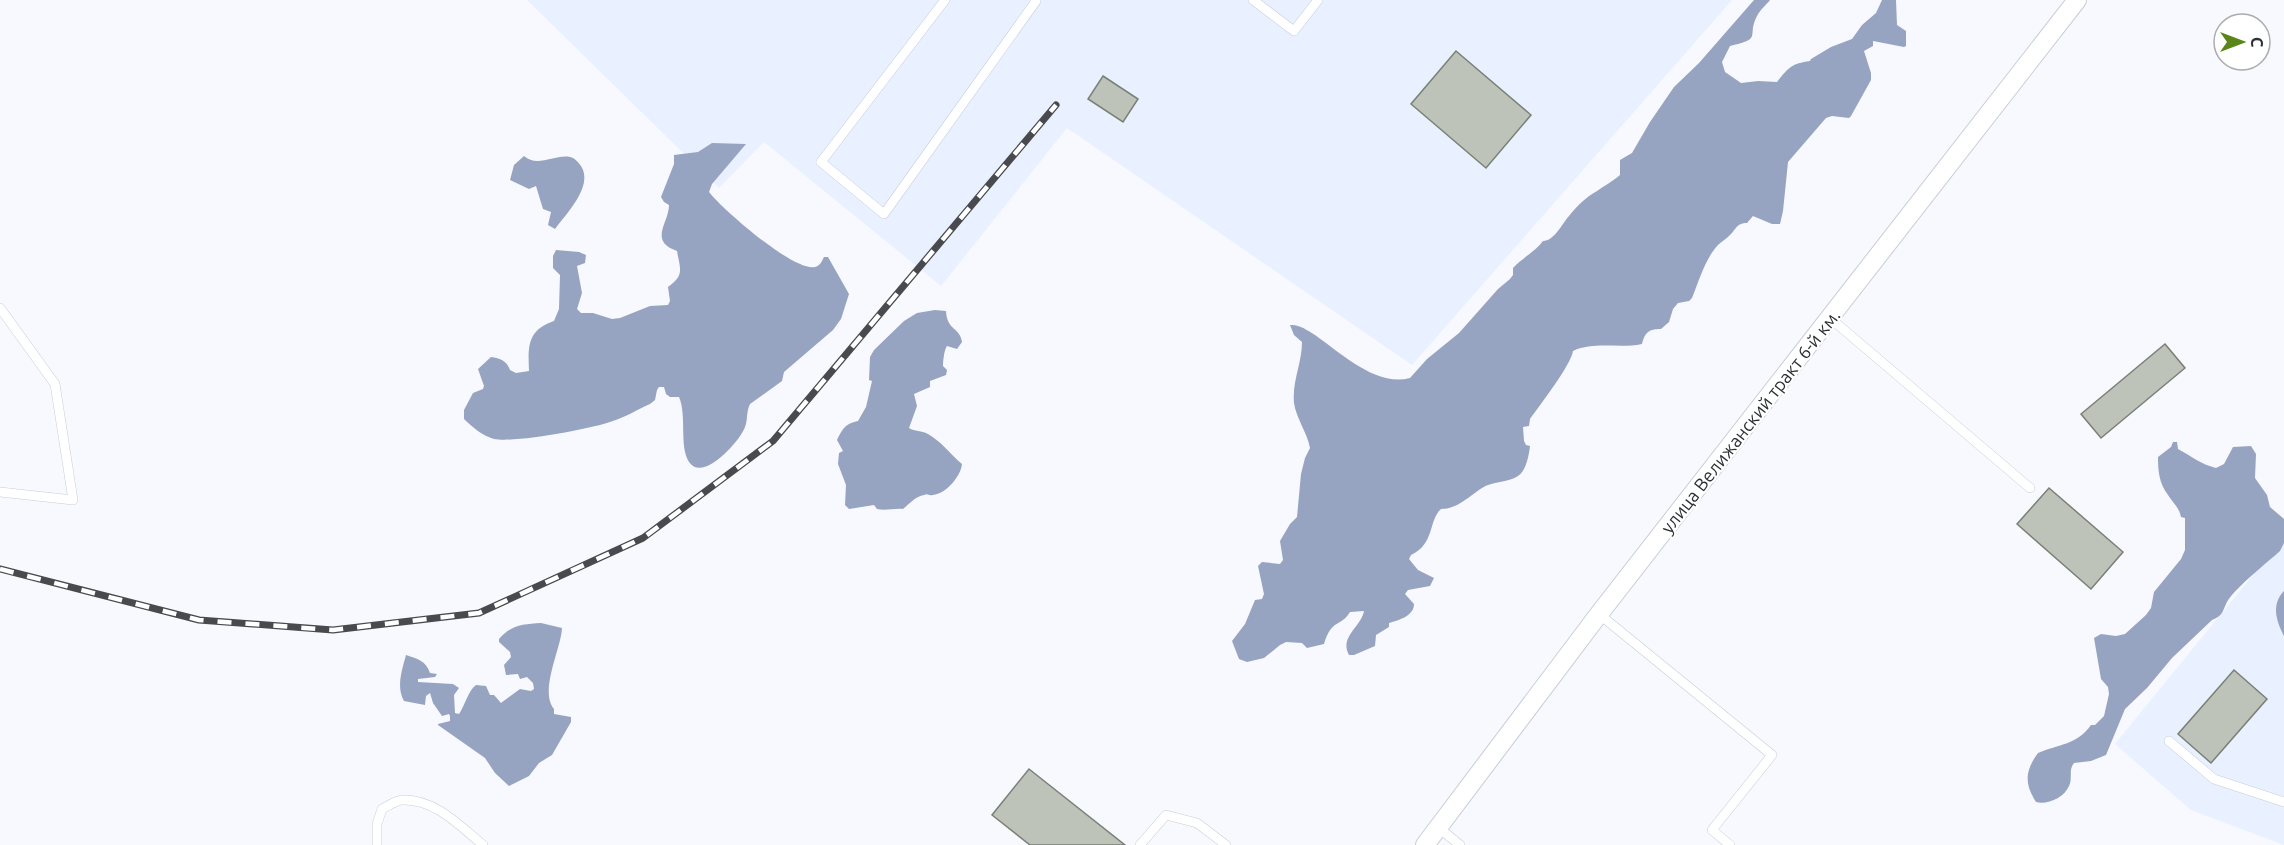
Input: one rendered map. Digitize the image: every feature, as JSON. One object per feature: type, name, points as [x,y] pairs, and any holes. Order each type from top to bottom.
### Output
[{"type":"street","name":"улица Велижанский тракт 6-й км.","points":[[1425,845],[1599,614],[2077,0]]},
{"type":"lane","points":[[945,0],[820,162],[884,214],[1036,1]]},
{"type":"lane","points":[[1253,0],[1294,31],[1318,0]]},
{"type":"lane","points":[[0,308],[55,384],[73,500],[0,492]]},
{"type":"lane","points":[[1830,318],[2030,488]]},
{"type":"lane","points":[[1599,614],[1772,755],[1712,831],[1730,845]]},
{"type":"lane","points":[[2169,741],[2214,779],[2284,802]]},
{"type":"lane","points":[[377,845],[377,824],[382,809],[401,800],[428,804],[452,819],[483,845]]},
{"type":"lane","points":[[1140,845],[1166,815],[1197,823],[1226,845]]},
{"type":"lane","points":[[1439,828],[1460,845]]},
{"type":"shaded area","points":[[527,0],[1732,0],[1412,365],[1067,128],[941,286],[764,142],[719,188]]},
{"type":"shaded area","points":[[2284,537],[2284,845],[2191,810],[2115,744]]},
{"type":"water","points":[[1754,0],[1770,0],[1757,16],[1751,39],[1730,46],[1722,62],[1725,72],[1741,83],[1777,82],[1791,67],[1810,61],[1831,47],[1852,39],[1862,25],[1876,13],[1882,0],[1896,0],[1897,25],[1906,31],[1906,46],[1873,41],[1873,46],[1864,51],[1871,80],[1851,116],[1849,118],[1832,116],[1826,118],[1788,162],[1780,224],[1772,224],[1753,216],[1747,223],[1738,226],[1709,257],[1692,298],[1689,301],[1678,303],[1673,309],[1669,322],[1661,329],[1648,332],[1642,344],[1590,346],[1573,351],[1561,375],[1530,419],[1529,426],[1523,427],[1524,441],[1530,446],[1521,474],[1486,486],[1458,504],[1441,509],[1434,520],[1428,539],[1419,550],[1411,555],[1409,559],[1418,570],[1434,578],[1430,586],[1408,590],[1405,594],[1414,604],[1412,612],[1389,623],[1389,627],[1376,635],[1375,646],[1354,655],[1349,655],[1347,643],[1364,611],[1350,612],[1330,630],[1324,644],[1307,648],[1302,643],[1286,642],[1264,658],[1247,662],[1239,659],[1232,641],[1245,624],[1255,600],[1262,599],[1264,594],[1258,566],[1262,562],[1280,564],[1283,560],[1280,541],[1297,517],[1301,474],[1310,448],[1294,403],[1294,387],[1302,342],[1294,335],[1290,325],[1306,329],[1372,373],[1384,378],[1410,378],[1427,359],[1459,333],[1498,289],[1510,279],[1513,275],[1513,268],[1517,264],[1543,241],[1551,238],[1585,199],[1620,175],[1620,160],[1632,153],[1674,87],[1699,63]]},
{"type":"water","points":[[712,143],[746,144],[712,184],[709,192],[716,200],[759,238],[791,260],[805,266],[815,267],[824,257],[828,257],[849,294],[841,319],[833,330],[784,372],[782,381],[750,404],[745,427],[729,450],[712,464],[703,467],[695,467],[689,462],[684,448],[683,412],[679,397],[670,397],[666,394],[664,387],[659,387],[655,400],[650,404],[618,419],[536,437],[505,440],[490,438],[464,419],[464,410],[473,393],[483,389],[484,386],[478,369],[491,357],[503,360],[510,370],[516,373],[529,371],[531,340],[539,329],[554,321],[559,309],[560,275],[553,268],[553,256],[556,250],[579,252],[586,255],[585,263],[577,266],[582,293],[577,309],[581,313],[593,313],[612,319],[650,306],[668,305],[670,301],[668,287],[677,279],[680,267],[677,251],[668,247],[662,237],[669,205],[661,197],[674,164],[674,155],[698,152]]},
{"type":"water","points":[[524,156],[535,161],[570,157],[581,166],[584,182],[581,191],[555,229],[548,225],[551,212],[543,209],[536,186],[529,189],[510,180],[514,165]]},
{"type":"water","points":[[946,311],[951,326],[959,334],[962,342],[957,349],[947,346],[946,348],[943,366],[947,370],[946,375],[930,381],[930,387],[914,394],[917,406],[909,428],[928,434],[942,444],[962,464],[959,474],[943,491],[918,497],[903,509],[880,510],[874,505],[849,509],[845,505],[846,485],[838,464],[839,453],[843,451],[837,440],[845,427],[858,421],[866,407],[872,381],[869,380],[870,357],[874,350],[904,321],[917,313]]},
{"type":"water","points":[[2173,442],[2177,442],[2178,449],[2216,468],[2224,464],[2233,447],[2251,446],[2256,454],[2255,478],[2267,495],[2270,507],[2284,519],[2284,543],[2280,551],[2229,598],[2220,616],[2212,620],[2172,658],[2147,688],[2125,709],[2106,755],[2091,761],[2074,763],[2067,790],[2050,801],[2036,802],[2029,789],[2028,771],[2038,753],[2080,737],[2104,716],[2109,694],[2108,687],[2101,679],[2094,638],[2101,634],[2116,636],[2125,634],[2146,615],[2151,608],[2154,592],[2181,559],[2185,550],[2185,518],[2181,517],[2165,490],[2159,472],[2158,457],[2171,447]]},
{"type":"water","points":[[2284,591],[2284,636],[2276,607]]},
{"type":"water","points":[[541,623],[562,628],[549,692],[554,714],[571,717],[571,722],[552,755],[539,763],[529,776],[509,786],[495,773],[485,758],[438,725],[450,721],[450,716],[449,714],[442,716],[433,703],[430,693],[426,696],[425,705],[404,701],[400,690],[402,672],[406,655],[418,659],[424,663],[430,673],[437,674],[435,677],[418,679],[418,682],[453,684],[459,688],[454,695],[455,713],[459,714],[476,685],[486,686],[490,695],[494,695],[501,703],[520,689],[531,691],[534,689],[533,683],[527,677],[520,679],[518,674],[506,675],[504,665],[511,657],[510,652],[499,642],[499,639],[518,626]]},
{"type":"building","points":[[1456,51],[1531,115],[1486,168],[1411,104]]},
{"type":"building","points":[[1103,76],[1138,99],[1123,122],[1088,99]]},
{"type":"building","points":[[2165,344],[2185,368],[2101,438],[2081,414]]},
{"type":"building","points":[[2049,488],[2123,552],[2091,589],[2017,524]]},
{"type":"building","points":[[2234,670],[2267,699],[2211,763],[2178,734]]},
{"type":"building","points":[[1029,769],[1125,845],[1030,845],[992,815]]},
{"type":"railway","points":[[0,569],[199,620],[333,630],[479,613],[643,538],[773,441],[1056,105]]}]
